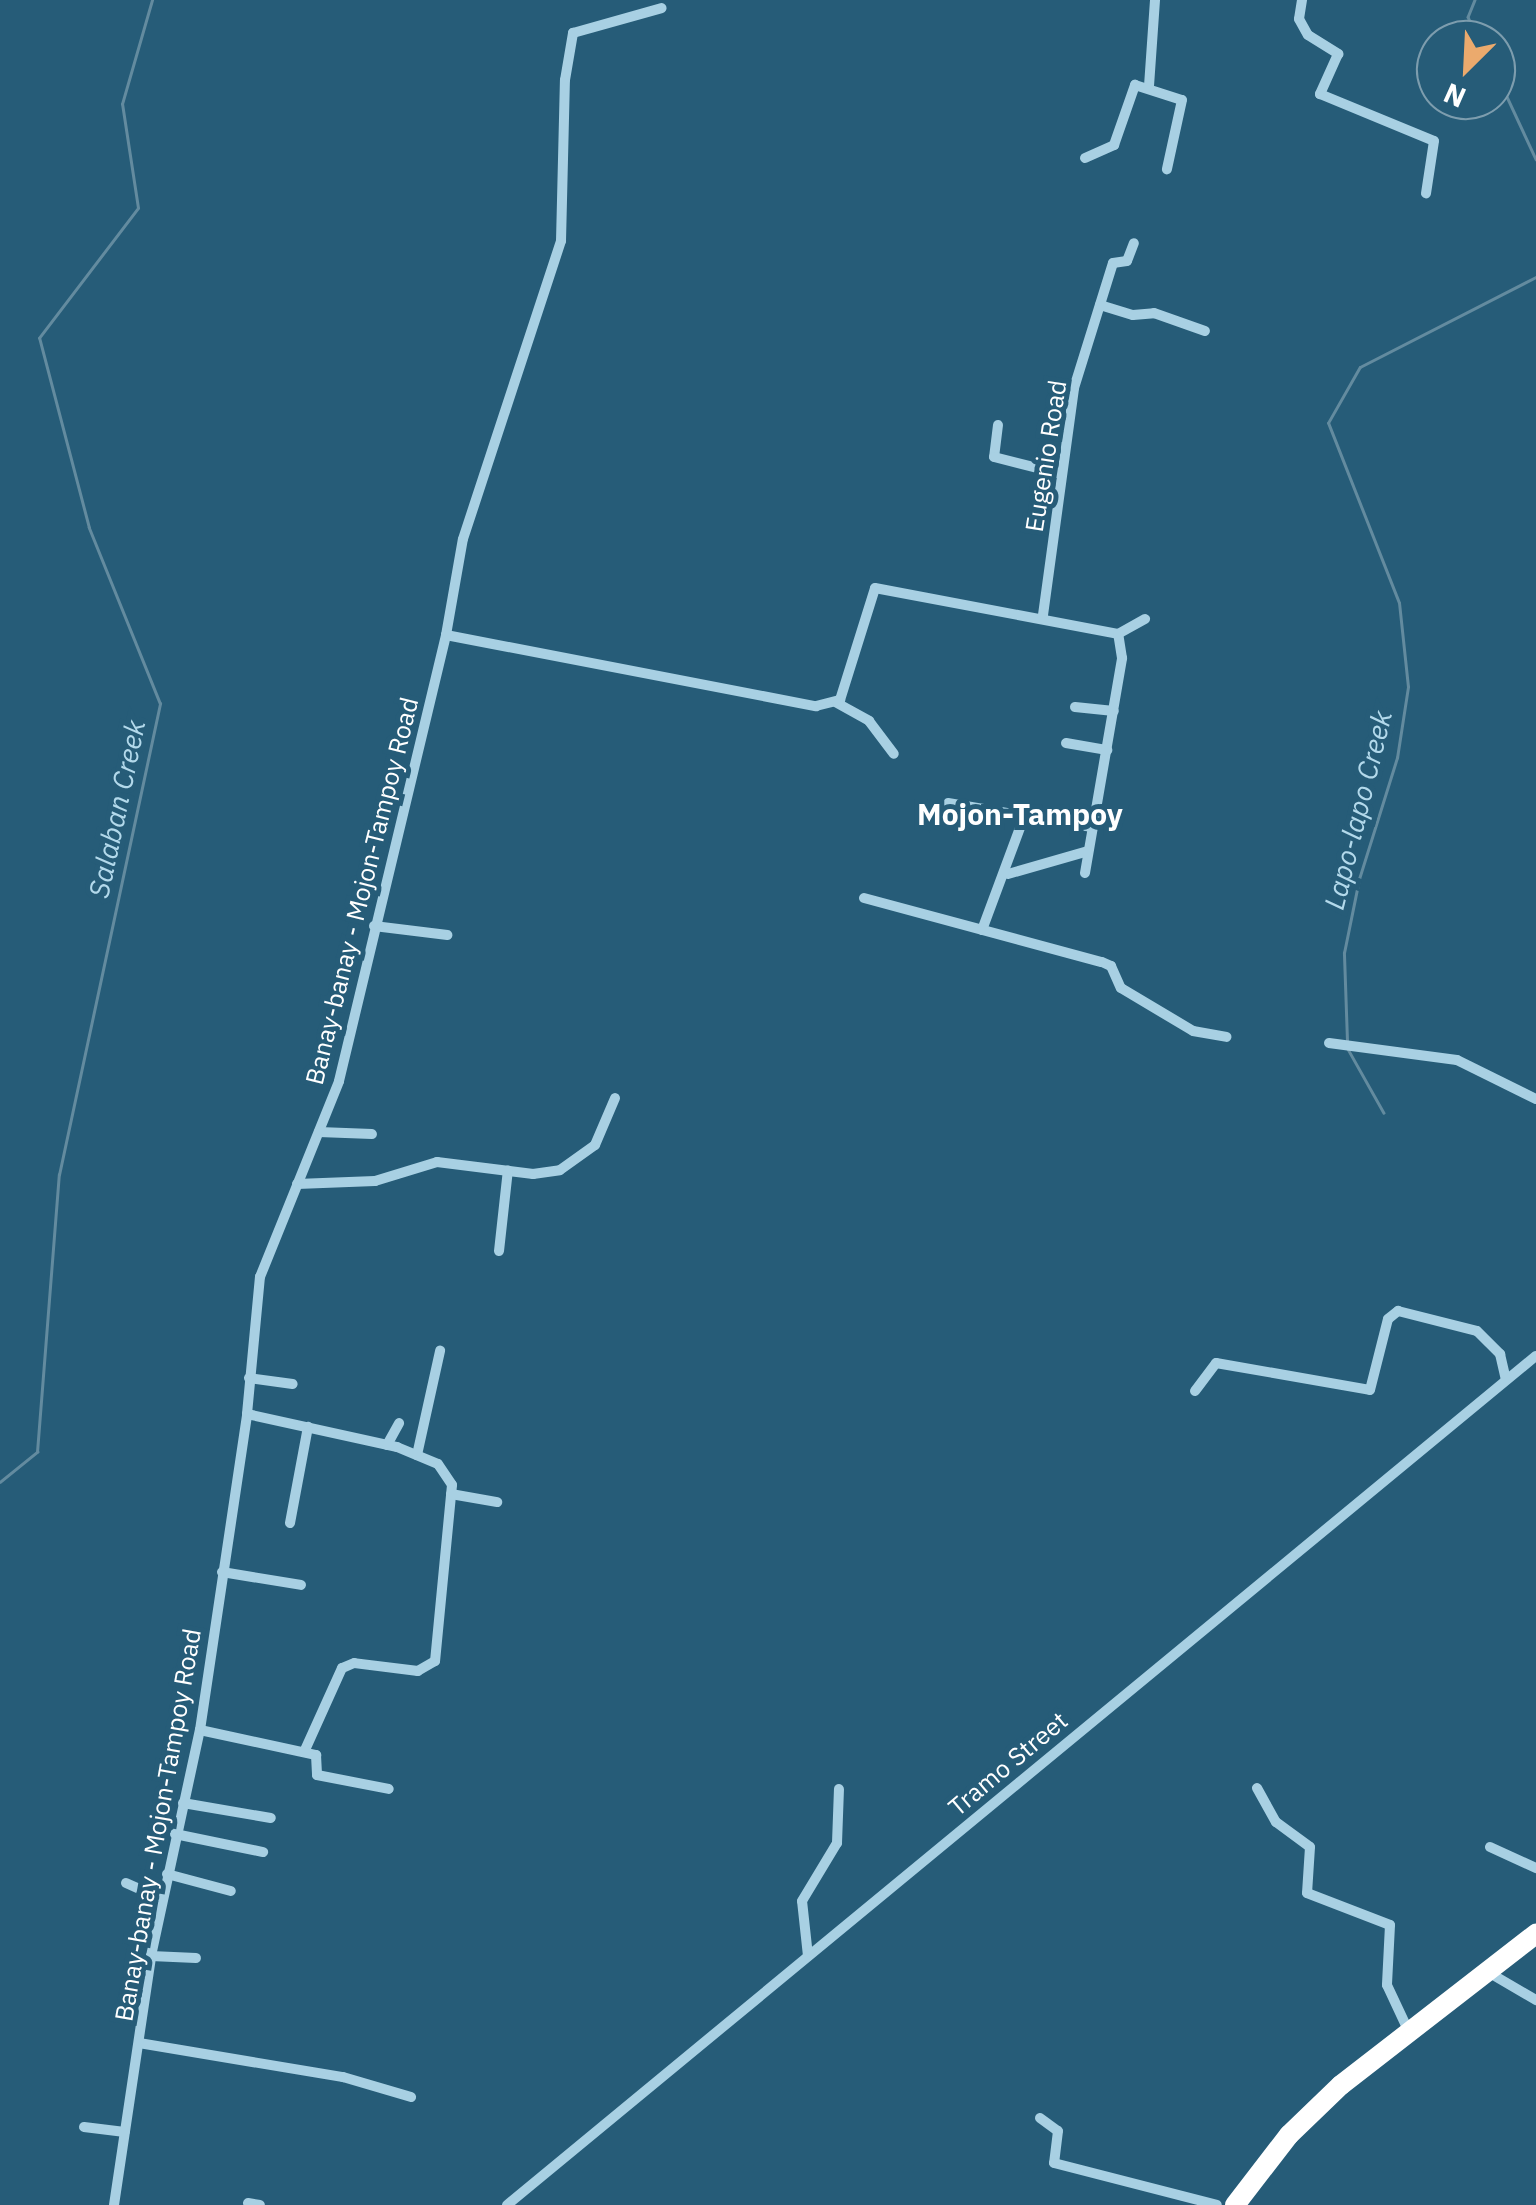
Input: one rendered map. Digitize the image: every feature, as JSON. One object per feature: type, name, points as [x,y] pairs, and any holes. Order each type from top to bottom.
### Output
[{"type":"highway","points":[[1235,2205],[1289,2135],[1409,2032],[1536,1934]]},
{"type":"street","points":[[1148,86],[1156,0]]},
{"type":"street","points":[[1302,0],[1300,18],[1308,35],[1338,54],[1320,94],[1434,141],[1426,193]]},
{"type":"street","name":"Banay-banay - Mojon-Tampoy Road","points":[[114,2205],[151,1956],[200,1730],[247,1414],[260,1278],[338,1081],[446,635],[463,539],[561,241],[565,80],[573,34],[662,8]]},
{"type":"street","points":[[1085,158],[1114,145],[1135,84],[1182,100],[1167,169]]},
{"type":"street","name":"Eugenio Road","points":[[1043,615],[1074,388],[1114,264],[1127,261],[1134,242]]},
{"type":"street","points":[[1100,305],[1133,315],[1154,313],[1205,331]]},
{"type":"street","points":[[998,425],[994,458],[1061,474]]},
{"type":"street","points":[[838,703],[876,588],[1043,615],[1118,634],[1145,619]]},
{"type":"street","points":[[1086,873],[1122,658],[1118,634]]},
{"type":"street","points":[[446,635],[816,706],[838,703],[869,721],[894,754]]},
{"type":"street","points":[[1076,706],[1114,711]]},
{"type":"street","points":[[1066,744],[1107,750]]},
{"type":"street","points":[[948,803],[1092,827]]},
{"type":"street","points":[[982,930],[1024,817]]},
{"type":"street","points":[[1008,874],[1088,851]]},
{"type":"street","points":[[864,898],[1111,966],[1122,988],[1193,1031],[1226,1037]]},
{"type":"street","points":[[374,926],[446,935]]},
{"type":"street","points":[[1329,1043],[1457,1060],[1536,1099]]},
{"type":"street","points":[[297,1184],[375,1182],[437,1162],[550,1173],[584,1157],[614,1098]]},
{"type":"street","points":[[319,1132],[372,1134]]},
{"type":"street","points":[[499,1252],[508,1170]]},
{"type":"street","points":[[1195,1391],[1216,1363],[1370,1390],[1388,1320],[1398,1311],[1477,1331],[1500,1354],[1506,1379]]},
{"type":"street","points":[[417,1454],[440,1351]]},
{"type":"street","name":"Tramo Street","points":[[507,2205],[1536,1356]]},
{"type":"street","points":[[249,1378],[294,1384]]},
{"type":"street","points":[[247,1414],[387,1445],[417,1454],[448,1473],[451,1494],[436,1661],[418,1671],[342,1668],[304,1752]]},
{"type":"street","points":[[387,1445],[399,1422]]},
{"type":"street","points":[[290,1524],[308,1427]]},
{"type":"street","points":[[451,1494],[497,1502]]},
{"type":"street","points":[[222,1572],[301,1585]]},
{"type":"street","points":[[200,1730],[304,1752],[318,1757],[318,1775],[389,1789]]},
{"type":"street","points":[[1257,1788],[1276,1822],[1310,1847],[1307,1893],[1390,1925],[1387,1985],[1409,2032]]},
{"type":"street","points":[[808,1956],[802,1901],[837,1843],[839,1789]]},
{"type":"street","points":[[183,1803],[272,1818]]},
{"type":"street","points":[[176,1834],[263,1852]]},
{"type":"street","points":[[1490,1847],[1536,1868]]},
{"type":"street","points":[[168,1874],[230,1891]]},
{"type":"street","points":[[126,1883],[162,1900]]},
{"type":"street","points":[[151,1956],[196,1958]]},
{"type":"street","points":[[1488,1972],[1536,2000]]},
{"type":"street","points":[[139,2044],[343,2077],[411,2096]]},
{"type":"street","points":[[1040,2118],[1058,2131],[1054,2163],[1217,2205]]},
{"type":"street","points":[[84,2127],[124,2132]]},
{"type":"waterway","name":"Salaban Creek","points":[[0,1482],[37,1452],[59,1175],[160,704],[89,528],[39,338],[138,208],[122,104],[152,0]]},
{"type":"waterway","name":"Lapo-lapo Creek","points":[[1469,20],[1475,0]]},
{"type":"waterway","name":"Lapo-lapo Creek","points":[[1516,116],[1536,159]]},
{"type":"waterway","name":"Lapo-lapo Creek","points":[[1347,1041],[1344,953],[1359,879],[1397,758],[1408,687],[1399,603],[1328,423],[1360,367],[1536,277]]},
{"type":"waterway","name":"Lapo-lapo Creek","points":[[1348,1049],[1384,1113]]},
{"type":"district","name":"Mojon-Tampoy","points":[[1020,814]]}]
